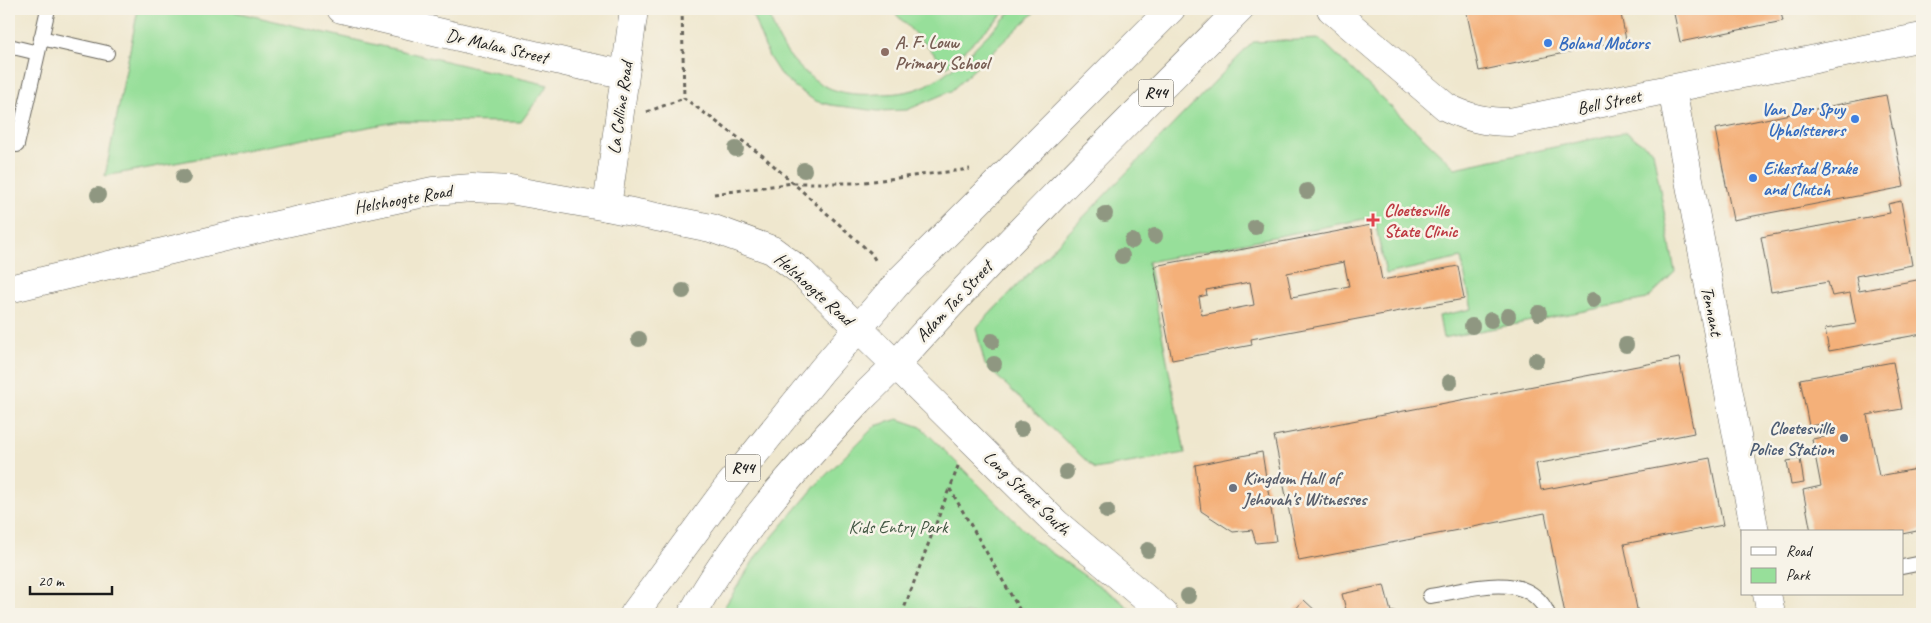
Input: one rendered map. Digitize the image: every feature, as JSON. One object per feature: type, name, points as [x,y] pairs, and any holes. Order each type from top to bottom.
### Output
[{"type":"main road","name":"Dr Malan Street","points":[[341,9],[573,64],[624,74]]},
{"type":"main road","name":"La Colline Road","points":[[607,207],[634,9]]},
{"type":"main road","name":"R44","points":[[634,614],[724,492],[822,370],[901,279],[1170,9]]},
{"type":"main road","name":"Adam Tas Street","points":[[692,614],[754,520],[826,437],[896,364],[936,318],[1072,177],[1240,9]]},
{"type":"main road","name":"Bell Street","points":[[1331,9],[1446,107],[1465,117],[1488,122],[1510,122],[1922,37]]},
{"type":"main road","name":"Tennant","points":[[1672,89],[1755,530]]},
{"type":"main road","name":"Helshoogte Road","points":[[9,289],[263,228],[433,191],[472,188],[510,190],[711,228],[772,250],[799,270],[896,364]]},
{"type":"main road","name":"Long Street South","points":[[896,364],[1056,523],[1164,614]]},
{"type":"main road","points":[[1767,596],[1771,614]]},
{"type":"lane","points":[[17,145],[48,9]]},
{"type":"lane","points":[[42,38],[107,53]]},
{"type":"lane","points":[[9,46],[38,53]]},
{"type":"lane","points":[[1904,567],[1922,563]]},
{"type":"lane","points":[[1430,596],[1497,585],[1515,586],[1536,595],[1543,602],[1548,614]]},
{"type":"path","points":[[682,9],[684,98]]},
{"type":"path","points":[[642,114],[684,98]]},
{"type":"path","points":[[684,98],[763,156],[872,253],[878,264]]},
{"type":"path","points":[[714,194],[794,183],[857,183],[978,168]]},
{"type":"path","points":[[902,614],[960,458]]},
{"type":"path","points":[[950,489],[1022,614]]},
{"type":"green space","points":[[138,9],[223,9],[548,85],[521,122],[401,121],[105,176]]},
{"type":"green space","points":[[750,9],[769,9],[771,21],[788,54],[815,80],[832,89],[853,94],[887,94],[914,90],[943,75],[965,57],[1014,9],[1038,9],[951,91],[907,110],[878,111],[815,101],[795,87],[780,74],[769,57]]},
{"type":"green space","points":[[891,9],[1008,9],[947,67]]},
{"type":"green space","name":"Cloetesville State Clinic","points":[[1320,39],[1455,168],[1626,132],[1653,151],[1675,272],[1647,299],[1443,338],[1439,316],[1472,309],[1461,258],[1386,274],[1374,217],[1148,262],[1185,453],[1095,469],[985,365],[976,328],[1253,42]]},
{"type":"green space","name":"Kids Entry Park","points":[[898,419],[921,427],[1036,542],[1117,598],[1135,614],[720,614],[757,555],[819,482],[875,426]]},
{"type":"building","points":[[1466,9],[1620,9],[1626,40],[1479,71]]},
{"type":"building","points":[[1673,9],[1780,9],[1783,21],[1680,42]]},
{"type":"building","points":[[1886,95],[1904,187],[1733,220],[1715,129]]},
{"type":"building","points":[[1901,201],[1912,265],[1856,276],[1859,291],[1922,279],[1922,334],[1829,351],[1825,329],[1856,324],[1850,293],[1832,296],[1828,282],[1771,292],[1761,237],[1890,213],[1888,204]]},
{"type":"building","points":[[1371,225],[1382,280],[1458,266],[1464,299],[1251,339],[1252,345],[1172,360],[1154,266]],"holes":[[[1344,262],[1349,286],[1292,297],[1287,273]],[[1250,282],[1254,305],[1202,315],[1199,297],[1207,295],[1206,290]]]},
{"type":"building","points":[[1679,358],[1694,433],[1536,464],[1541,490],[1710,458],[1723,525],[1624,544],[1638,614],[1565,614],[1545,513],[1299,561],[1274,436]]},
{"type":"building","points":[[1893,362],[1902,409],[1867,415],[1879,476],[1922,468],[1922,530],[1904,534],[1904,530],[1811,530],[1803,490],[1821,486],[1812,439],[1829,436],[1827,423],[1809,426],[1800,379]]},
{"type":"building","name":"Kingdom Hall of Jehovah's Witnesses","points":[[1262,452],[1276,541],[1256,543],[1252,530],[1233,532],[1201,511],[1195,465]]},
{"type":"building","points":[[1800,459],[1804,483],[1791,485],[1787,461]]},
{"type":"building","points":[[1384,585],[1391,612],[1395,611],[1396,614],[1347,614],[1342,594]]},
{"type":"building","points":[[1304,600],[1319,614],[1291,614]]},
{"type":"place","name":"Boland Motors","points":[[1548,43]]},
{"type":"place","name":"A. F. Louw Primary School","points":[[885,52]]},
{"type":"place","name":"Van Der Spuy Upholsterers","points":[[1855,119]]},
{"type":"place","name":"Eikestad Brake and Clutch","points":[[1753,178]]},
{"type":"place","name":"Cloetesville State Clinic","points":[[1373,220]]},
{"type":"place","name":"Cloetesville Police Station","points":[[1844,438]]},
{"type":"place","name":"Kingdom Hall of Jehovah's Witnesses","points":[[1233,488]]}]
